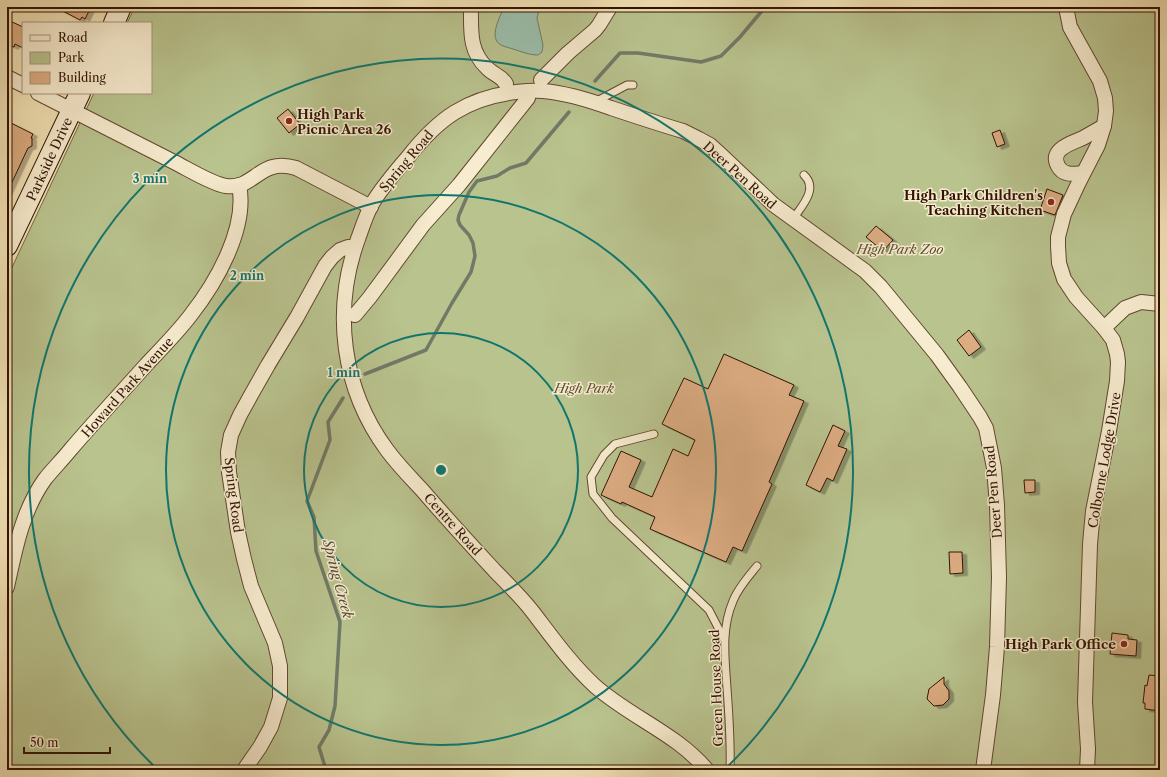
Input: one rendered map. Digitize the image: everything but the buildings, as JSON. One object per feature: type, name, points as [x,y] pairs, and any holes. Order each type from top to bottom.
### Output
[{"type":"main road","points":[[114,22],[121,7]]},
{"type":"main road","name":"Parkside Drive","points":[[7,246],[80,94]]},
{"type":"street","points":[[471,7],[472,37],[475,51],[481,62],[492,73],[502,78],[508,88]]},
{"type":"street","points":[[541,80],[568,53],[595,30],[610,7]]},
{"type":"street","name":"Colborne Lodge Drive","points":[[1066,7],[1070,27],[1096,72],[1103,90],[1106,105],[1104,126],[1098,145],[1064,214],[1058,237],[1059,263],[1068,287],[1113,340],[1118,362],[1118,381],[1092,511],[1090,537],[1084,702],[1088,749],[1087,770]]},
{"type":"street","points":[[7,78],[22,85]]},
{"type":"street","name":"Deer Pen Road","points":[[508,88],[566,94],[595,102],[683,131],[710,145],[774,206],[865,271],[881,287],[937,354],[960,387],[986,428],[994,468],[997,505],[999,577],[997,647],[993,695],[983,770]]},
{"type":"street","name":"Spring Road","points":[[371,207],[384,186],[427,134],[456,111],[472,102],[492,96],[508,88]]},
{"type":"street","points":[[40,94],[216,183],[227,186],[239,185],[271,167],[282,165],[289,166],[296,168],[371,207]]},
{"type":"street","points":[[354,315],[370,297],[423,225],[459,185],[528,98]]},
{"type":"street","points":[[1083,174],[1071,174],[1061,170],[1057,164],[1057,154],[1060,149],[1067,144],[1104,126]]},
{"type":"street","name":"Howard Park Avenue","points":[[7,587],[22,524],[30,505],[45,480],[190,316],[211,286],[223,265],[235,234],[240,212],[239,185]]},
{"type":"street","name":"Centre Road","points":[[371,207],[350,263],[344,305],[345,346],[349,368],[353,385],[368,420],[387,450],[398,464],[530,609],[564,653],[582,673],[610,698],[689,751],[707,770]]},
{"type":"street","name":"Spring Road","points":[[244,770],[260,747],[271,727],[280,698],[280,666],[275,643],[251,586],[238,532],[229,472],[228,452],[231,435],[240,415],[325,266],[340,250],[348,247],[355,247]]},
{"type":"street","points":[[1104,328],[1125,308],[1140,302],[1160,304]]},
{"type":"lane","points":[[595,102],[627,85],[633,86]]},
{"type":"lane","points":[[793,219],[809,194],[810,182],[804,175]]},
{"type":"lane","points":[[654,434],[615,444],[604,455],[591,477],[593,494],[612,518],[709,610],[724,639]]},
{"type":"lane","name":"Green House Road","points":[[730,770],[731,746],[724,639],[726,619],[733,599],[757,566]]},
{"type":"green space","name":"High Park","points":[[135,7],[1160,7],[1160,770],[7,770],[7,278],[94,94],[152,94],[152,22],[128,22]]},
{"type":"shaded area","points":[[504,7],[540,7],[537,18],[543,45],[542,52],[538,55],[529,54],[501,45],[497,42],[495,38],[496,27]]},
{"type":"waterway","name":"Spring Creek","points":[[595,81],[620,53],[638,53],[701,62],[721,56],[740,37],[761,12],[763,7]]},
{"type":"waterway","name":"Spring Creek","points":[[365,374],[426,350],[471,272],[475,256],[473,243],[458,220],[469,192],[477,181],[497,176],[510,168],[526,163],[569,112]]},
{"type":"waterway","name":"Spring Creek","points":[[326,770],[319,747],[329,730],[335,706],[340,622],[316,551],[314,517],[307,501],[330,440],[328,422],[343,398]]},
{"type":"place","name":"High Park Picnic Area 26","points":[[289,121]]},
{"type":"place","name":"High Park Children's Teaching Kitchen","points":[[1051,202]]},
{"type":"place","name":"High Park Office","points":[[1124,644]]},
{"type":"park label","name":"High Park Zoo","points":[[900,249]]}]
